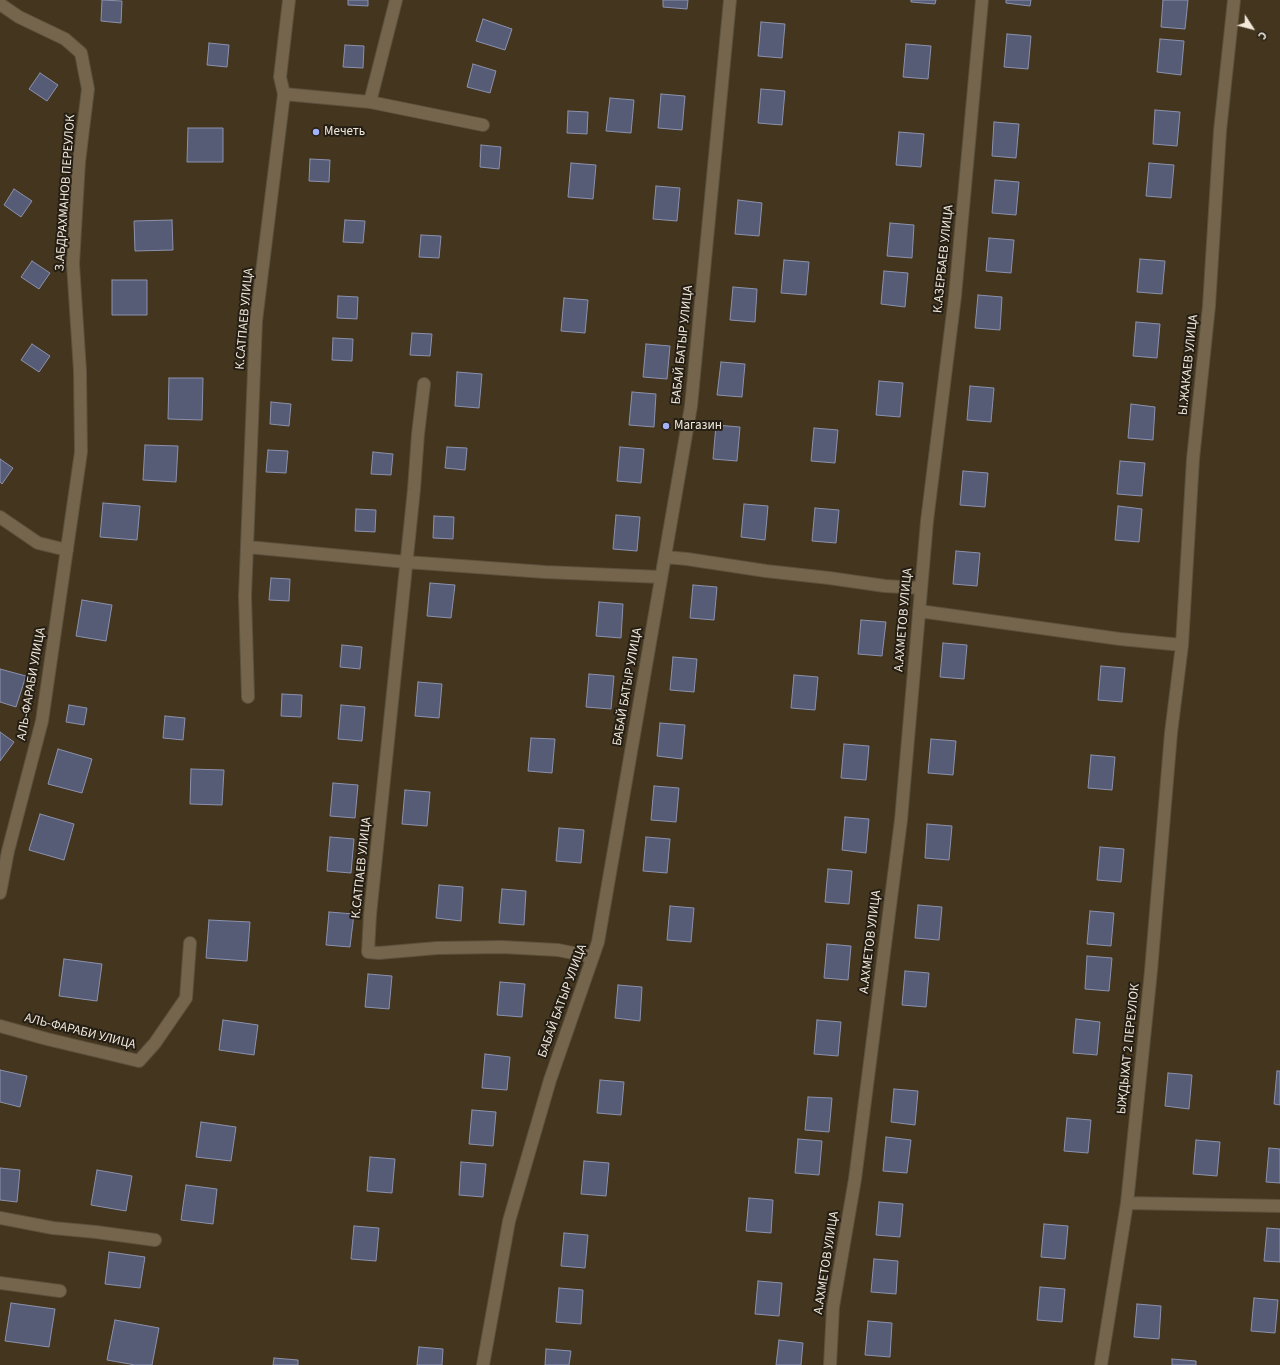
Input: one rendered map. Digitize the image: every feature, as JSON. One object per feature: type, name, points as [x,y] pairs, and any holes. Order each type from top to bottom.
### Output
[{"type":"street","name":"К.САТПАЕВ УЛИЦА","points":[[248,697],[246,596],[256,321],[284,94],[280,77],[289,0]]},
{"type":"street","points":[[370,102],[396,0]]},
{"type":"street","name":"БАБАЙ БАТЫР УЛИЦА","points":[[483,1365],[509,1221],[550,1080],[598,942],[691,406],[730,0]]},
{"type":"street","name":"К.АЗЕРБАЕВ УЛИЦА","points":[[927,521],[955,296],[982,0]]},
{"type":"street","name":"Ы.ЖАКАЕВ УЛИЦА","points":[[1171,733],[1182,645],[1193,459],[1209,306],[1220,131],[1234,0]]},
{"type":"street","name":"З.АБДРАХМАНОВ ПЕРЕУЛОК","points":[[0,4],[19,17],[65,39],[81,54],[88,89],[79,162],[73,264],[80,371],[81,452],[67,550]]},
{"type":"street","points":[[284,94],[370,102],[483,125]]},
{"type":"street","name":"К.САТПАЕВ УЛИЦА","points":[[424,384],[378,852],[370,915],[368,952],[437,948],[502,947],[558,950],[593,957]]},
{"type":"street","points":[[0,517],[38,543],[67,550]]},
{"type":"street","name":"А.АХМЕТОВ УЛИЦА","points":[[830,1365],[833,1307],[855,1179],[901,820],[927,521]]},
{"type":"street","points":[[248,547],[406,562],[545,572],[662,577]]},
{"type":"street","name":"АЛЬ-ФАРАБИ УЛИЦА","points":[[0,892],[8,851],[42,721],[67,550]]},
{"type":"street","points":[[665,557],[687,559],[766,572],[828,578],[885,586],[921,588]]},
{"type":"street","points":[[919,611],[1120,639],[1182,645]]},
{"type":"street","name":"ЫЖДЫХАТ 2 ПЕРЕУЛОК","points":[[1101,1365],[1127,1203],[1151,978],[1171,733]]},
{"type":"street","name":"АЛЬ-ФАРАБИ УЛИЦА","points":[[0,1026],[139,1061],[155,1043],[186,998],[190,943]]},
{"type":"street","points":[[1127,1203],[1280,1206]]},
{"type":"street","points":[[0,1218],[53,1228],[156,1240]]},
{"type":"street","points":[[0,1283],[60,1291]]},
{"type":"building","points":[[102,0],[122,1],[121,23],[101,21]]},
{"type":"building","points":[[348,0],[368,0],[368,6],[348,5]]},
{"type":"building","points":[[663,0],[688,0],[687,9],[663,7]]},
{"type":"building","points":[[911,0],[936,0],[935,4],[911,2]]},
{"type":"building","points":[[1006,0],[1031,0],[1030,6],[1006,3]]},
{"type":"building","points":[[1163,0],[1188,0],[1185,29],[1161,27]]},
{"type":"building","points":[[483,19],[512,29],[505,50],[476,41]]},
{"type":"building","points":[[761,22],[785,24],[782,58],[758,56]]},
{"type":"building","points":[[1007,34],[1031,36],[1028,69],[1004,67]]},
{"type":"building","points":[[1160,39],[1184,41],[1181,75],[1157,72]]},
{"type":"building","points":[[209,43],[229,45],[227,67],[207,65]]},
{"type":"building","points":[[906,44],[931,46],[928,79],[903,77]]},
{"type":"building","points":[[345,45],[364,46],[363,68],[343,67]]},
{"type":"building","points":[[473,64],[496,71],[490,93],[467,87]]},
{"type":"building","points":[[40,73],[58,85],[47,101],[29,89]]},
{"type":"building","points":[[761,89],[785,91],[782,125],[758,123]]},
{"type":"building","points":[[661,94],[685,96],[682,130],[658,128]]},
{"type":"building","points":[[610,98],[634,100],[631,133],[606,131]]},
{"type":"building","points":[[1155,110],[1180,112],[1177,146],[1153,144]]},
{"type":"building","points":[[568,111],[588,112],[587,134],[567,133]]},
{"type":"building","points":[[994,122],[1019,124],[1016,158],[992,156]]},
{"type":"building","points":[[188,128],[223,128],[223,162],[187,162]]},
{"type":"building","points":[[899,132],[924,134],[921,167],[896,165]]},
{"type":"building","points":[[481,145],[501,147],[499,169],[480,167]]},
{"type":"building","points":[[310,159],[330,160],[329,182],[309,181]]},
{"type":"building","points":[[571,163],[596,165],[593,199],[568,197]]},
{"type":"building","points":[[1149,163],[1174,165],[1171,198],[1146,196]]},
{"type":"building","points":[[995,180],[1019,182],[1016,215],[992,213]]},
{"type":"building","points":[[656,186],[680,188],[677,221],[653,219]]},
{"type":"building","points":[[14,189],[32,201],[21,217],[4,205]]},
{"type":"building","points":[[738,200],[762,203],[759,236],[735,234]]},
{"type":"building","points":[[172,220],[173,250],[135,251],[134,221]]},
{"type":"building","points":[[345,220],[365,221],[363,243],[343,242]]},
{"type":"building","points":[[890,223],[914,225],[912,258],[887,256]]},
{"type":"building","points":[[421,235],[441,236],[439,258],[419,257]]},
{"type":"building","points":[[989,238],[1014,240],[1011,273],[986,271]]},
{"type":"building","points":[[1140,259],[1165,261],[1162,294],[1137,292]]},
{"type":"building","points":[[784,260],[809,262],[806,295],[781,293]]},
{"type":"building","points":[[32,261],[50,273],[39,289],[21,277]]},
{"type":"building","points":[[884,271],[908,273],[905,307],[881,304]]},
{"type":"building","points":[[112,280],[147,280],[147,315],[112,315]]},
{"type":"building","points":[[733,287],[757,289],[755,322],[730,320]]},
{"type":"building","points":[[978,295],[1002,297],[1000,330],[975,328]]},
{"type":"building","points":[[338,296],[358,297],[357,319],[337,318]]},
{"type":"building","points":[[564,298],[588,300],[585,333],[561,331]]},
{"type":"building","points":[[1136,322],[1160,324],[1157,358],[1133,356]]},
{"type":"building","points":[[412,333],[432,334],[430,356],[410,355]]},
{"type":"building","points":[[333,338],[353,339],[352,361],[332,360]]},
{"type":"building","points":[[32,344],[50,356],[39,372],[21,360]]},
{"type":"building","points":[[646,344],[670,346],[667,379],[643,377]]},
{"type":"building","points":[[721,362],[745,364],[742,397],[717,395]]},
{"type":"building","points":[[457,372],[482,374],[479,408],[455,406]]},
{"type":"building","points":[[169,378],[203,378],[202,420],[168,419]]},
{"type":"building","points":[[879,381],[903,383],[900,417],[876,415]]},
{"type":"building","points":[[970,386],[994,388],[991,422],[967,420]]},
{"type":"building","points":[[632,392],[656,394],[654,427],[629,425]]},
{"type":"building","points":[[271,402],[291,404],[289,426],[270,424]]},
{"type":"building","points":[[1131,404],[1155,407],[1153,440],[1128,438]]},
{"type":"building","points":[[716,425],[740,427],[737,461],[713,459]]},
{"type":"building","points":[[814,428],[838,430],[835,463],[811,461]]},
{"type":"building","points":[[145,445],[178,446],[176,482],[143,480]]},
{"type":"building","points":[[447,447],[467,448],[465,470],[445,468]]},
{"type":"building","points":[[620,447],[644,449],[641,483],[617,481]]},
{"type":"building","points":[[268,450],[288,451],[286,473],[266,472]]},
{"type":"building","points":[[373,452],[393,454],[391,475],[371,474]]},
{"type":"building","points":[[0,459],[13,468],[2,484],[0,482]]},
{"type":"building","points":[[1120,461],[1145,463],[1142,496],[1117,494]]},
{"type":"building","points":[[963,471],[988,473],[985,507],[960,505]]},
{"type":"building","points":[[103,503],[140,506],[137,540],[100,537]]},
{"type":"building","points":[[744,504],[768,506],[765,540],[741,537]]},
{"type":"building","points":[[1118,506],[1142,509],[1139,542],[1115,540]]},
{"type":"building","points":[[815,508],[839,510],[836,543],[812,541]]},
{"type":"building","points":[[356,509],[376,510],[375,532],[355,531]]},
{"type":"building","points":[[616,515],[640,517],[637,551],[613,549]]},
{"type":"building","points":[[434,516],[454,517],[453,539],[433,538]]},
{"type":"building","points":[[956,551],[980,553],[977,586],[953,584]]},
{"type":"building","points":[[271,578],[290,579],[289,601],[269,600]]},
{"type":"building","points":[[430,583],[455,585],[451,618],[427,616]]},
{"type":"building","points":[[693,585],[717,587],[714,620],[690,618]]},
{"type":"building","points":[[82,600],[112,605],[106,641],[76,636]]},
{"type":"building","points":[[599,602],[623,604],[621,638],[596,636]]},
{"type":"building","points":[[861,620],[886,622],[882,656],[858,654]]},
{"type":"building","points":[[943,643],[967,645],[964,679],[940,677]]},
{"type":"building","points":[[342,645],[362,647],[360,669],[340,667]]},
{"type":"building","points":[[673,657],[697,659],[694,692],[670,690]]},
{"type":"building","points":[[1101,666],[1125,668],[1122,702],[1098,700]]},
{"type":"building","points":[[0,669],[26,676],[16,707],[0,702]]},
{"type":"building","points":[[589,674],[614,676],[611,709],[586,707]]},
{"type":"building","points":[[794,675],[818,677],[815,710],[791,708]]},
{"type":"building","points":[[418,682],[442,684],[439,718],[415,716]]},
{"type":"building","points":[[282,694],[302,695],[301,717],[281,716]]},
{"type":"building","points":[[69,705],[87,708],[84,725],[66,722]]},
{"type":"building","points":[[341,705],[365,707],[362,741],[338,739]]},
{"type":"building","points":[[165,716],[185,718],[183,740],[163,738]]},
{"type":"building","points":[[660,723],[685,725],[682,759],[657,756]]},
{"type":"building","points":[[0,732],[14,742],[0,761]]},
{"type":"building","points":[[531,738],[555,739],[552,773],[528,771]]},
{"type":"building","points":[[931,739],[956,741],[953,775],[928,773]]},
{"type":"building","points":[[844,744],[869,746],[866,780],[841,778]]},
{"type":"building","points":[[58,749],[92,759],[82,793],[48,784]]},
{"type":"building","points":[[1091,755],[1115,757],[1112,790],[1088,788]]},
{"type":"building","points":[[191,769],[224,770],[222,805],[190,804]]},
{"type":"building","points":[[333,783],[358,785],[355,818],[330,816]]},
{"type":"building","points":[[654,786],[679,788],[676,822],[651,820]]},
{"type":"building","points":[[405,790],[430,792],[427,826],[402,824]]},
{"type":"building","points":[[40,814],[74,824],[64,860],[29,850]]},
{"type":"building","points":[[845,817],[869,819],[866,853],[842,850]]},
{"type":"building","points":[[927,824],[952,826],[949,860],[925,858]]},
{"type":"building","points":[[559,828],[584,830],[581,863],[556,861]]},
{"type":"building","points":[[330,837],[354,839],[351,873],[327,871]]},
{"type":"building","points":[[646,837],[670,839],[667,873],[643,871]]},
{"type":"building","points":[[1100,847],[1124,849],[1121,882],[1097,880]]},
{"type":"building","points":[[828,869],[852,871],[849,904],[825,902]]},
{"type":"building","points":[[439,885],[463,887],[461,921],[436,918]]},
{"type":"building","points":[[502,889],[526,891],[524,925],[499,923]]},
{"type":"building","points":[[918,905],[942,907],[939,940],[915,938]]},
{"type":"building","points":[[670,906],[694,908],[691,942],[667,940]]},
{"type":"building","points":[[1090,911],[1114,913],[1111,946],[1087,944]]},
{"type":"building","points":[[329,912],[354,914],[350,947],[326,945]]},
{"type":"building","points":[[209,920],[250,922],[247,961],[206,958]]},
{"type":"building","points":[[827,944],[851,946],[848,980],[824,978]]},
{"type":"building","points":[[1087,956],[1112,958],[1109,991],[1085,989]]},
{"type":"building","points":[[64,959],[102,964],[97,1001],[59,996]]},
{"type":"building","points":[[905,971],[929,973],[926,1007],[902,1005]]},
{"type":"building","points":[[368,974],[392,976],[389,1009],[365,1007]]},
{"type":"building","points":[[500,982],[525,984],[522,1017],[497,1015]]},
{"type":"building","points":[[618,985],[642,987],[640,1021],[615,1018]]},
{"type":"building","points":[[1076,1019],[1100,1022],[1097,1055],[1073,1053]]},
{"type":"building","points":[[223,1020],[258,1025],[254,1055],[219,1050]]},
{"type":"building","points":[[817,1020],[841,1022],[838,1056],[814,1054]]},
{"type":"building","points":[[485,1054],[510,1057],[507,1090],[482,1088]]},
{"type":"building","points":[[0,1070],[27,1076],[20,1107],[0,1102]]},
{"type":"building","points":[[1277,1071],[1280,1071],[1280,1105],[1274,1104]]},
{"type":"building","points":[[1168,1073],[1192,1075],[1189,1109],[1165,1106]]},
{"type":"building","points":[[600,1080],[624,1082],[621,1115],[597,1113]]},
{"type":"building","points":[[894,1089],[918,1091],[915,1125],[891,1122]]},
{"type":"building","points":[[808,1097],[832,1098],[829,1132],[805,1130]]},
{"type":"building","points":[[472,1110],[496,1112],[493,1146],[469,1144]]},
{"type":"building","points":[[1067,1118],[1091,1120],[1088,1153],[1064,1151]]},
{"type":"building","points":[[201,1122],[236,1127],[231,1161],[196,1157]]},
{"type":"building","points":[[886,1137],[911,1140],[907,1173],[883,1171]]},
{"type":"building","points":[[798,1139],[822,1141],[819,1175],[795,1173]]},
{"type":"building","points":[[1196,1140],[1220,1142],[1217,1176],[1193,1174]]},
{"type":"building","points":[[1269,1148],[1280,1149],[1280,1183],[1266,1182]]},
{"type":"building","points":[[370,1157],[395,1159],[392,1193],[367,1191]]},
{"type":"building","points":[[584,1161],[609,1163],[606,1196],[581,1194]]},
{"type":"building","points":[[461,1162],[486,1164],[483,1197],[459,1195]]},
{"type":"building","points":[[0,1168],[20,1170],[17,1202],[0,1200]]},
{"type":"building","points":[[97,1170],[132,1176],[126,1211],[91,1205]]},
{"type":"building","points":[[186,1185],[217,1189],[213,1224],[181,1220]]},
{"type":"building","points":[[749,1198],[773,1200],[771,1233],[746,1231]]},
{"type":"building","points":[[879,1202],[903,1204],[900,1237],[876,1235]]},
{"type":"building","points":[[1044,1224],[1068,1226],[1065,1259],[1041,1257]]},
{"type":"building","points":[[354,1226],[379,1228],[376,1261],[351,1259]]},
{"type":"building","points":[[1267,1228],[1280,1229],[1280,1262],[1264,1261]]},
{"type":"building","points":[[564,1233],[588,1235],[585,1268],[561,1266]]},
{"type":"building","points":[[109,1252],[145,1257],[140,1288],[105,1284]]},
{"type":"building","points":[[874,1259],[898,1261],[896,1294],[871,1292]]},
{"type":"building","points":[[758,1281],[782,1283],[779,1316],[755,1314]]},
{"type":"building","points":[[1040,1287],[1065,1289],[1062,1322],[1037,1320]]},
{"type":"building","points":[[559,1288],[583,1290],[581,1324],[556,1322]]},
{"type":"building","points":[[1254,1298],[1278,1300],[1275,1333],[1251,1331]]},
{"type":"building","points":[[11,1303],[55,1309],[49,1347],[5,1341]]},
{"type":"building","points":[[1137,1304],[1161,1306],[1159,1339],[1134,1337]]},
{"type":"building","points":[[115,1320],[159,1328],[152,1365],[135,1365],[107,1360]]},
{"type":"building","points":[[868,1321],[892,1323],[890,1357],[865,1355]]},
{"type":"building","points":[[779,1340],[803,1343],[801,1365],[776,1365]]},
{"type":"building","points":[[419,1347],[443,1349],[442,1365],[417,1365]]},
{"type":"building","points":[[546,1349],[571,1351],[569,1365],[545,1365]]},
{"type":"building","points":[[274,1358],[298,1360],[298,1365],[273,1365]]},
{"type":"building","points":[[1172,1359],[1196,1361],[1196,1365],[1172,1365]]},
{"type":"place","name":"Мечеть","points":[[316,132]]},
{"type":"place","name":"Магазин","points":[[666,426]]}]
